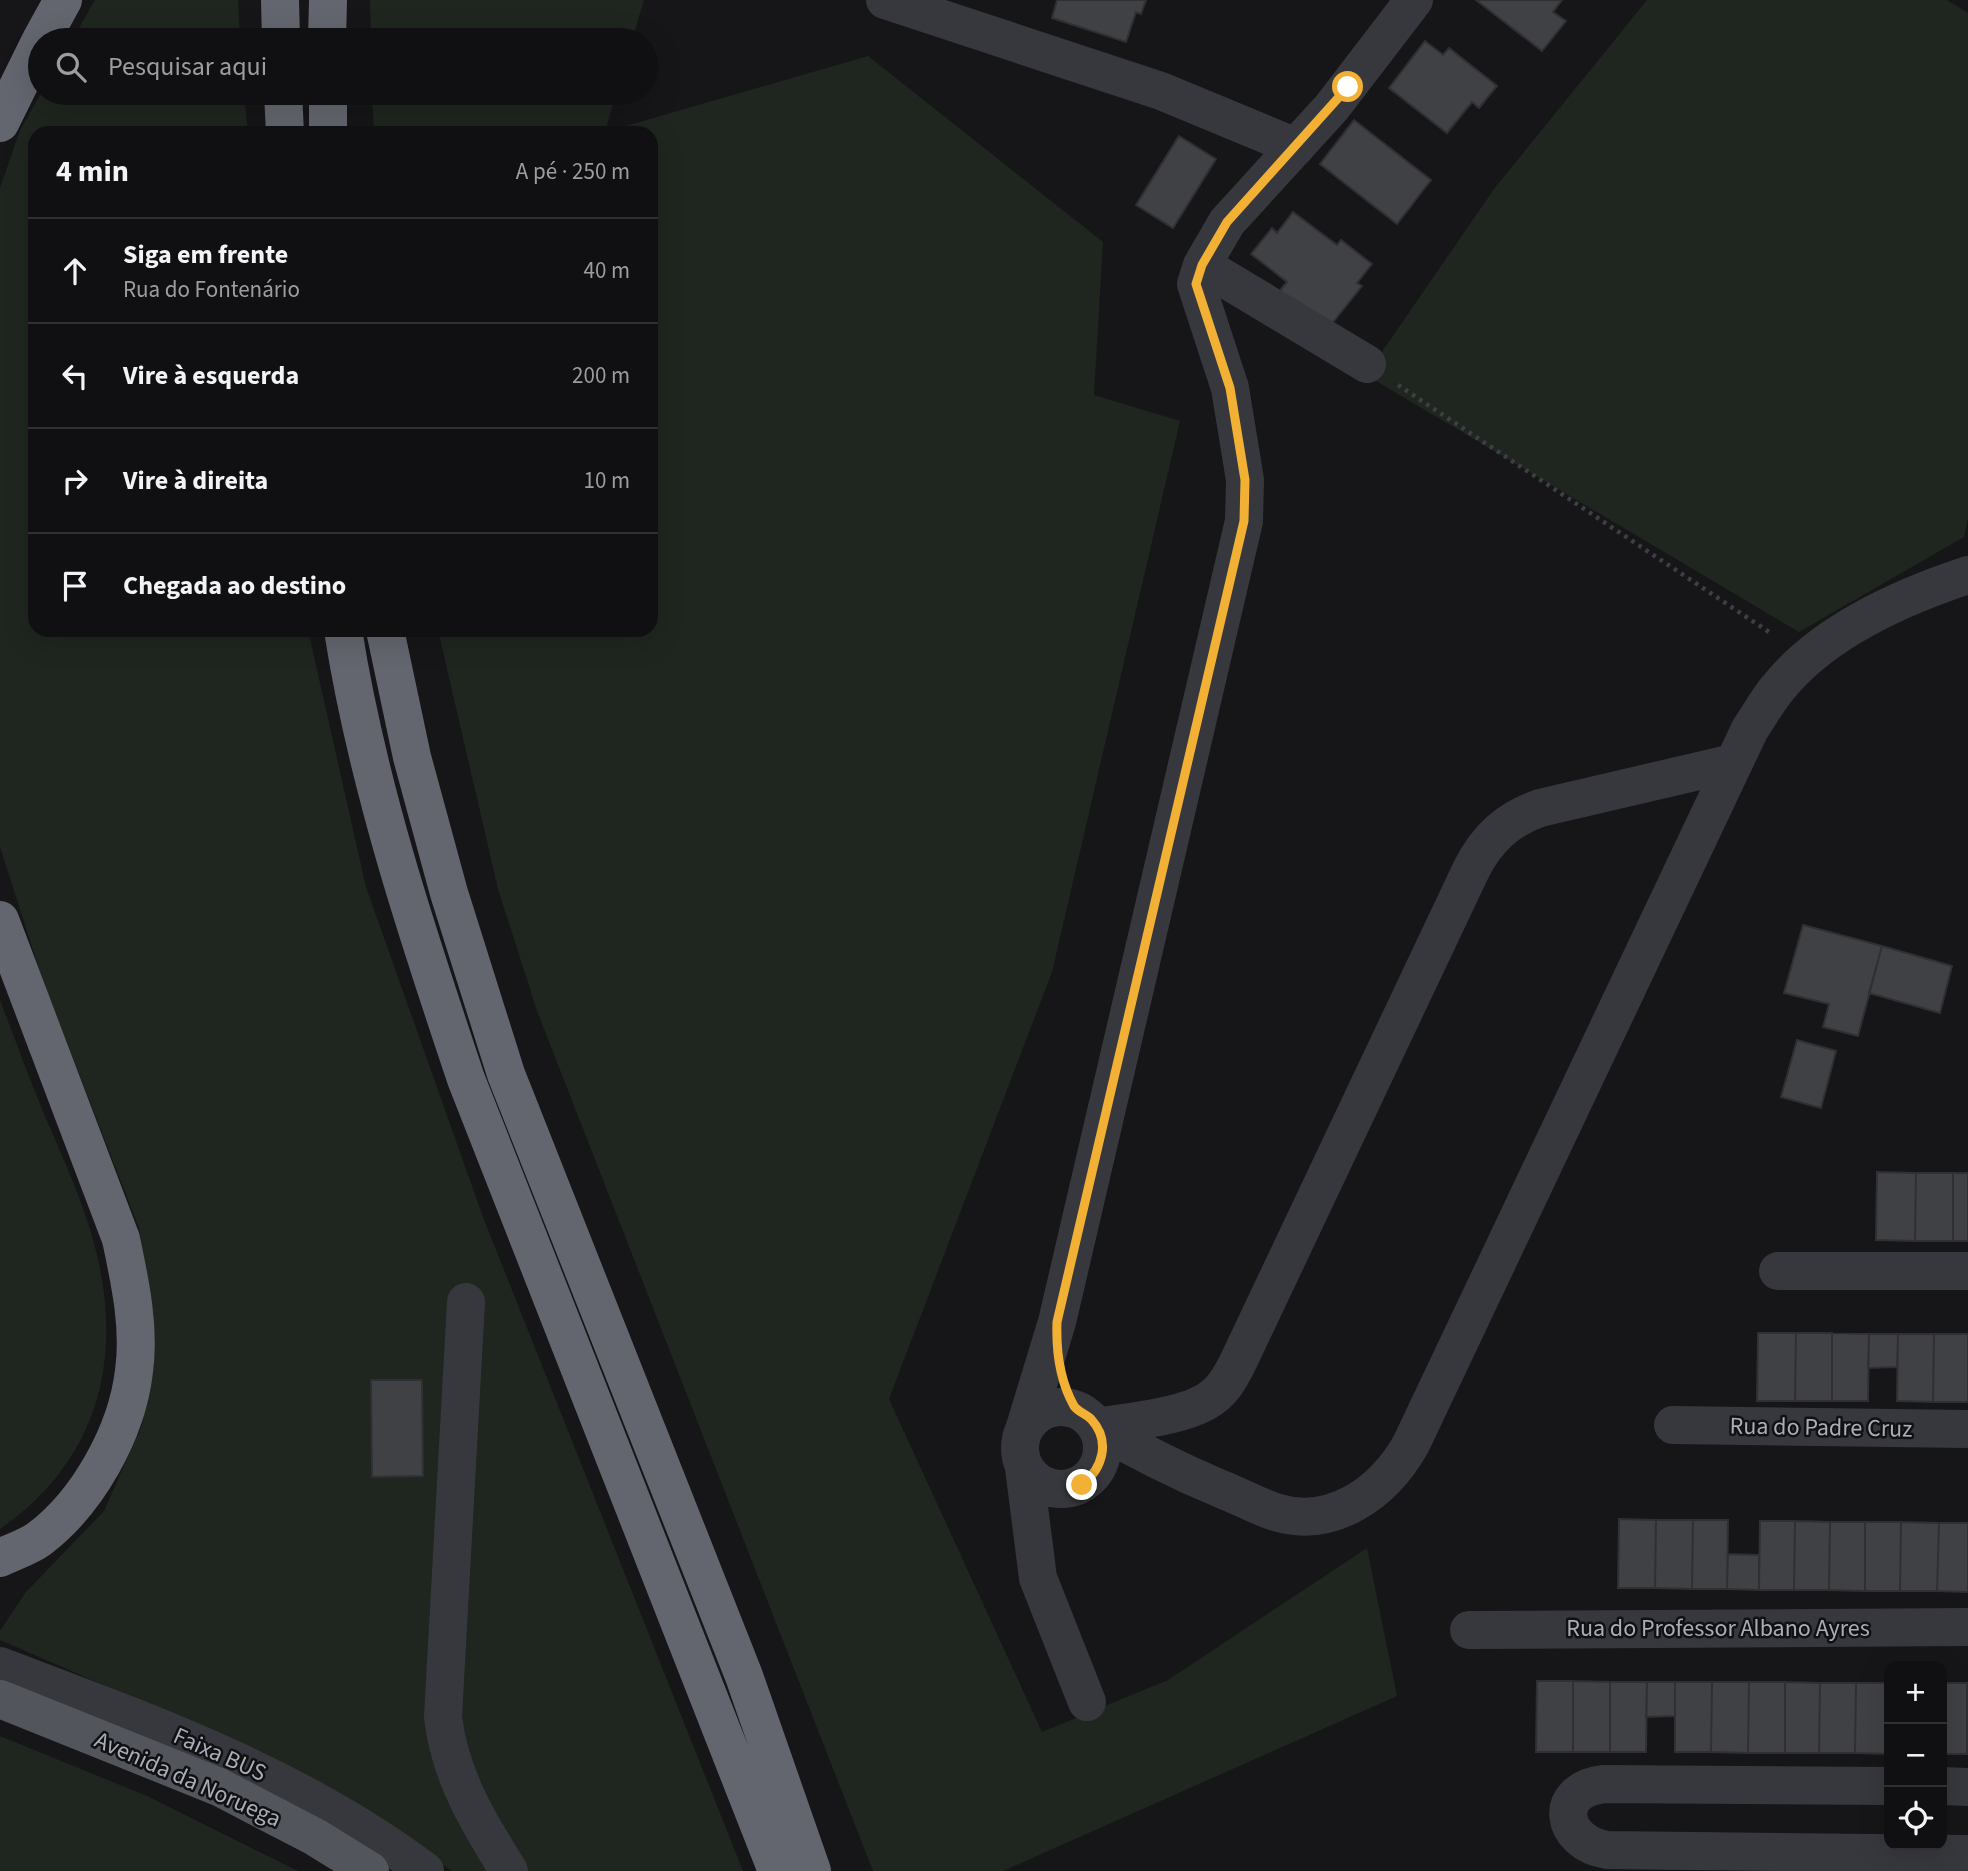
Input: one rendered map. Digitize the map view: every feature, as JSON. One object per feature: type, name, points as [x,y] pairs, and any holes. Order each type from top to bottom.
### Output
[{"type":"highway","points":[[48,28],[63,0]]},
{"type":"highway","points":[[280,0],[281,28]]},
{"type":"highway","points":[[327,28],[328,0]]},
{"type":"highway","points":[[0,122],[28,67]]},
{"type":"highway","points":[[284,105],[285,126]]},
{"type":"highway","points":[[328,105],[328,126]]},
{"type":"highway","points":[[344,637],[354,694],[386,822],[424,956],[466,1079],[777,1871]]},
{"type":"highway","points":[[386,637],[412,757],[445,881],[506,1074],[744,1676],[812,1871]]},
{"type":"highway","points":[[0,920],[121,1239],[131,1286],[136,1331],[134,1372],[126,1405],[112,1444],[89,1485],[38,1540],[0,1558]]},
{"type":"highway","points":[[744,1676],[791,1761],[837,1871]]},
{"type":"main road","name":"Avenida da Noruega","points":[[0,1699],[219,1787],[315,1836],[370,1871]]},
{"type":"street","points":[[885,0],[1161,91],[1296,148]]},
{"type":"street","points":[[1087,1702],[1044,1598],[1034,1558],[1034,1539],[1020,1455],[1025,1427],[1057,1322],[1244,521],[1245,480],[1230,388],[1199,275],[1227,222],[1348,87],[1414,0]]},
{"type":"street","points":[[1199,275],[1367,364]]},
{"type":"street","points":[[1087,1418],[1156,1461],[1275,1512],[1300,1517],[1326,1514],[1352,1505],[1377,1489],[1396,1469],[1732,763],[1777,688],[1808,658],[1850,628],[1899,601],[1968,575]]},
{"type":"street","points":[[1025,1427],[1035,1416],[1048,1409],[1087,1418],[1193,1407],[1215,1396],[1224,1386],[1239,1360],[1475,862],[1497,831],[1511,821],[1541,808],[1732,763]]},
{"type":"street","points":[[1778,1271],[1968,1271]]},
{"type":"street","points":[[466,1302],[443,1717],[459,1786],[509,1871]]},
{"type":"street","points":[[1034,1539],[1044,1518],[1081,1483],[1103,1453],[1058,1356],[1057,1322]]},
{"type":"street","name":"Rua do Padre Cruz","points":[[1674,1425],[1968,1429]]},
{"type":"street","points":[[1024,1468],[1043,1486],[1081,1483],[1120,1467],[1156,1461]]},
{"type":"street","name":"Rua do Professor Albano Ayres","points":[[1469,1630],[1968,1626]]},
{"type":"street","name":"Faixa BUS","points":[[0,1666],[244,1763],[354,1823],[425,1871]]},
{"type":"street","points":[[1884,1786],[1586,1786],[1574,1795],[1569,1815],[1570,1826],[1579,1839],[1590,1847],[1607,1850],[1966,1860]]},
{"type":"street","points":[[1947,1786],[1968,1787]]},
{"type":"path","points":[[1367,364],[1808,658]]},
{"type":"shaded area","points":[[95,0],[238,0],[239,28],[79,28]]},
{"type":"shaded area","points":[[370,0],[644,0],[636,28],[371,28]]},
{"type":"shaded area","points":[[1647,0],[1947,0],[1968,13],[1968,518],[1964,537],[1799,632],[1366,375],[1494,189]]},
{"type":"shaded area","points":[[868,56],[1103,242],[1094,395],[1180,421],[1052,972],[889,1399],[1042,1732],[1168,1680],[1367,1548],[1397,1696],[1003,1871],[873,1871],[537,1011],[498,889],[440,637],[658,637],[658,126],[626,126]]},
{"type":"shaded area","points":[[34,105],[245,105],[247,126],[28,126],[28,637],[310,637],[366,887],[483,1217],[743,1871],[452,1871],[395,1833],[207,1730],[0,1640],[0,1631],[26,1592],[104,1511],[142,1425],[154,1337],[139,1228],[43,981],[0,847],[0,188],[20,130]]},
{"type":"shaded area","points":[[373,105],[613,105],[607,126],[374,126]]},
{"type":"shaded area","points":[[0,1000],[88,1224],[99,1264],[105,1304],[106,1342],[102,1379],[92,1413],[77,1446],[57,1476],[31,1504],[0,1529]]},
{"type":"shaded area","points":[[0,1736],[147,1796],[298,1871],[0,1871]]},
{"type":"building","points":[[1057,0],[1146,0],[1141,14],[1136,12],[1126,42],[1052,18]]},
{"type":"building","points":[[1476,0],[1562,0],[1553,12],[1566,21],[1542,51]]},
{"type":"building","points":[[1425,41],[1443,55],[1449,48],[1497,86],[1479,108],[1472,102],[1447,133],[1389,88]]},
{"type":"building","points":[[1354,120],[1431,180],[1397,224],[1320,164]]},
{"type":"building","points":[[1179,136],[1216,159],[1173,228],[1136,205]]},
{"type":"building","points":[[1293,212],[1337,245],[1341,240],[1372,264],[1357,283],[1362,286],[1330,326],[1278,293],[1287,282],[1251,254],[1272,228],[1277,233]]},
{"type":"building","points":[[1803,925],[1882,946],[1858,1036],[1823,1027],[1829,1004],[1784,993]]},
{"type":"building","points":[[1882,946],[1952,966],[1940,1013],[1869,993]]},
{"type":"building","points":[[1797,1040],[1836,1051],[1821,1108],[1781,1097]]},
{"type":"building","points":[[1877,1172],[1916,1173],[1915,1241],[1876,1240]]},
{"type":"building","points":[[1916,1173],[1953,1173],[1953,1241],[1915,1241]]},
{"type":"building","points":[[1953,1173],[1968,1173],[1968,1241],[1953,1241]]},
{"type":"building","points":[[1758,1333],[1796,1333],[1795,1401],[1757,1401]]},
{"type":"building","points":[[1796,1333],[1832,1333],[1832,1401],[1795,1401]]},
{"type":"building","points":[[1832,1333],[1869,1334],[1868,1401],[1832,1401]]},
{"type":"building","points":[[1869,1334],[1898,1334],[1897,1367],[1868,1368]]},
{"type":"building","points":[[1898,1334],[1934,1334],[1933,1402],[1897,1401]]},
{"type":"building","points":[[1934,1334],[1968,1334],[1968,1402],[1933,1402]]},
{"type":"building","points":[[371,1380],[422,1380],[423,1476],[372,1477]]},
{"type":"building","points":[[1619,1519],[1656,1520],[1655,1588],[1618,1588]]},
{"type":"building","points":[[1656,1520],[1693,1520],[1692,1589],[1655,1588]]},
{"type":"building","points":[[1693,1520],[1728,1520],[1727,1589],[1692,1589]]},
{"type":"building","points":[[1760,1521],[1795,1521],[1794,1590],[1759,1590]]},
{"type":"building","points":[[1795,1521],[1830,1522],[1829,1590],[1794,1590]]},
{"type":"building","points":[[1830,1522],[1865,1522],[1865,1591],[1829,1590]]},
{"type":"building","points":[[1865,1522],[1901,1522],[1900,1591],[1865,1591]]},
{"type":"building","points":[[1901,1522],[1939,1523],[1937,1591],[1900,1591]]},
{"type":"building","points":[[1939,1523],[1968,1523],[1968,1592],[1937,1591]]},
{"type":"building","points":[[1728,1554],[1759,1555],[1759,1590],[1727,1589]]},
{"type":"building","points":[[1537,1681],[1573,1681],[1573,1752],[1536,1752]]},
{"type":"building","points":[[1573,1681],[1610,1682],[1610,1752],[1573,1752]]},
{"type":"building","points":[[1610,1682],[1647,1682],[1646,1752],[1610,1752]]},
{"type":"building","points":[[1647,1682],[1675,1682],[1675,1716],[1646,1717]]},
{"type":"building","points":[[1675,1682],[1712,1682],[1711,1752],[1675,1752]]},
{"type":"building","points":[[1712,1682],[1749,1682],[1748,1753],[1711,1752]]},
{"type":"building","points":[[1749,1682],[1785,1682],[1785,1753],[1748,1753]]},
{"type":"building","points":[[1785,1682],[1820,1683],[1819,1753],[1785,1753]]},
{"type":"building","points":[[1820,1683],[1856,1683],[1855,1753],[1819,1753]]},
{"type":"building","points":[[1856,1683],[1884,1683],[1884,1754],[1855,1753]]},
{"type":"building","points":[[1947,1683],[1967,1683],[1967,1754],[1947,1754]]},
{"type":"route","points":[[1082,1485],[1099,1465],[1103,1453],[1102,1440],[1097,1427],[1088,1416],[1076,1409],[1068,1391],[1058,1356],[1057,1322],[1244,521],[1245,480],[1230,388],[1196,284],[1213,243],[1227,222],[1348,87]]}]
